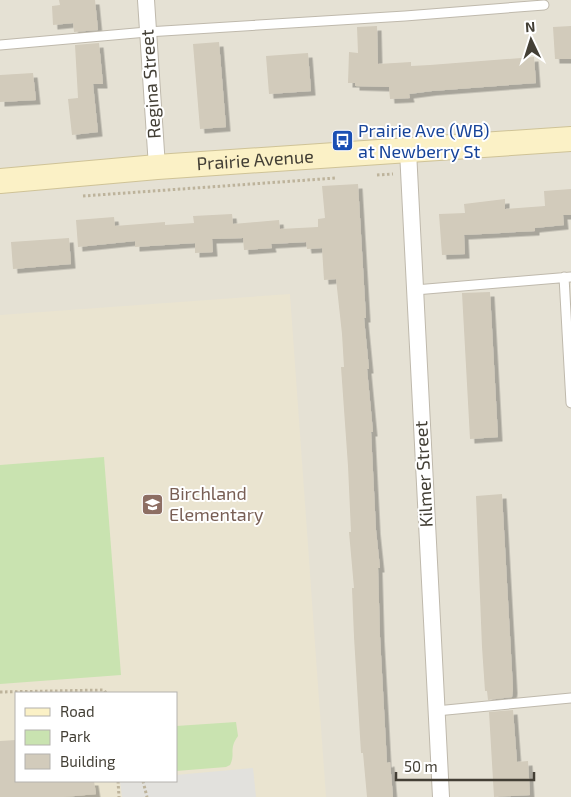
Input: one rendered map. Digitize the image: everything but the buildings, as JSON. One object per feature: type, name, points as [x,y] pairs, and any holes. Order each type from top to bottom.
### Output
[{"type":"main road","name":"Prairie Avenue","points":[[0,181],[156,167],[571,139]]},
{"type":"street","name":"Regina Street","points":[[146,0],[156,167]]},
{"type":"street","name":"Kilmer Street","points":[[408,151],[441,797]]},
{"type":"lane","points":[[0,45],[147,32],[405,16],[544,5]]},
{"type":"lane","points":[[415,290],[567,277],[571,402]]},
{"type":"lane","points":[[436,711],[571,698]]},
{"type":"path","points":[[375,175],[387,175]]},
{"type":"path","points":[[76,197],[346,177]]},
{"type":"path","points":[[0,692],[104,690],[105,692]]},
{"type":"path","points":[[118,782],[119,797]]},
{"type":"path","points":[[143,782],[147,797]]},
{"type":"shaded area","points":[[0,0],[571,0],[571,797],[0,797]]},
{"type":"shaded area","name":"Birchland Elementary","points":[[290,294],[326,797],[0,797],[0,315]]},
{"type":"shaded area","points":[[253,768],[256,797],[122,797],[120,782],[178,782],[178,775]]},
{"type":"green space","points":[[104,457],[121,675],[0,684],[0,465]]},
{"type":"green space","points":[[236,722],[238,736],[233,745],[230,765],[226,767],[178,771],[178,726]]},
{"type":"place","name":"Prairie Ave (WB) at Newberry St","points":[[342,141]]},
{"type":"place","name":"Birchland Elementary","points":[[153,504]]}]
